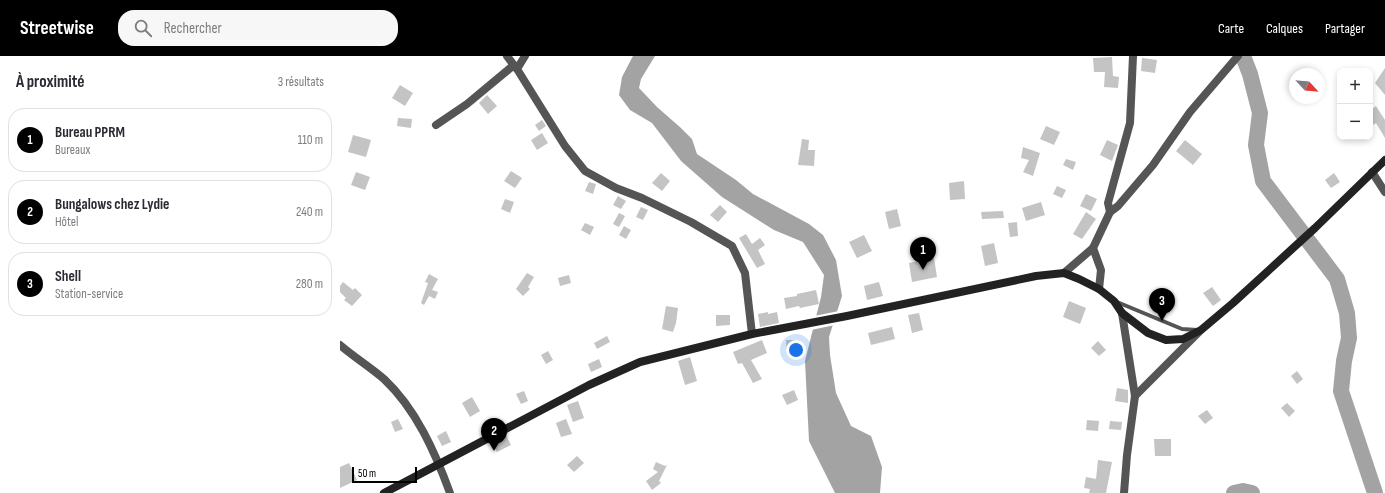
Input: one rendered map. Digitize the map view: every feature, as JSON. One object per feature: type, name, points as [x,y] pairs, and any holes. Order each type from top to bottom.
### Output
[{"type":"main road","points":[[384,493],[589,384],[640,362],[752,334],[847,316],[1036,276],[1064,273],[1099,288],[1114,301],[1122,313],[1148,333],[1166,340],[1183,339],[1201,330],[1315,228],[1385,160]]},
{"type":"street","points":[[507,56],[565,146],[585,171],[616,188],[642,198],[691,222],[732,246],[745,273],[752,334]]},
{"type":"street","points":[[436,125],[467,104],[515,67],[524,56]]},
{"type":"street","points":[[1110,212],[1108,203],[1130,123],[1133,56]]},
{"type":"street","points":[[1064,273],[1093,248],[1110,212],[1118,206],[1153,165],[1190,112],[1238,56]]},
{"type":"street","points":[[1372,172],[1385,192]]},
{"type":"street","points":[[1093,248],[1100,270],[1099,288]]},
{"type":"street","points":[[1122,313],[1135,396],[1127,455],[1124,493]]},
{"type":"street","points":[[1135,396],[1201,330]]},
{"type":"street","points":[[340,345],[384,379],[411,410],[439,464],[450,493]]},
{"type":"lane","points":[[1114,301],[1182,329],[1201,330]]},
{"type":"shaded area","points":[[633,56],[655,56],[641,79],[639,88],[657,107],[692,139],[697,154],[736,180],[753,194],[809,224],[823,235],[836,260],[842,296],[829,337],[830,355],[836,393],[851,426],[871,436],[882,467],[880,493],[835,493],[809,441],[805,361],[821,297],[824,275],[803,242],[774,230],[722,197],[681,161],[652,123],[630,110],[619,95],[622,77]]},
{"type":"pier","points":[[839,311],[835,325],[811,330],[814,316]]},
{"type":"building","points":[[1112,57],[1113,76],[1119,77],[1118,88],[1104,87],[1105,72],[1094,72],[1093,58]]},
{"type":"building","points":[[1142,58],[1157,60],[1155,73],[1141,71]]},
{"type":"building","points":[[1385,68],[1385,95],[1375,83]]},
{"type":"building","points":[[400,85],[413,93],[405,106],[392,98]]},
{"type":"building","points":[[487,95],[497,106],[488,114],[479,103]]},
{"type":"building","points":[[1376,106],[1385,120],[1385,138],[1376,123],[1373,125],[1373,108]]},
{"type":"building","points":[[398,118],[412,119],[411,128],[397,126]]},
{"type":"building","points":[[542,120],[546,126],[539,131],[535,125]]},
{"type":"building","points":[[1046,126],[1060,132],[1054,145],[1040,139]]},
{"type":"building","points":[[542,133],[548,143],[537,150],[531,140]]},
{"type":"building","points":[[353,135],[371,140],[366,157],[348,152]]},
{"type":"building","points":[[802,139],[809,140],[808,150],[815,150],[814,166],[798,165]]},
{"type":"building","points":[[1107,140],[1118,145],[1112,161],[1100,155]]},
{"type":"building","points":[[1185,140],[1202,154],[1193,165],[1176,151]]},
{"type":"building","points":[[1023,147],[1040,153],[1033,176],[1023,172],[1029,160],[1021,158]]},
{"type":"building","points":[[1066,159],[1076,162],[1073,170],[1063,165]]},
{"type":"building","points":[[511,171],[522,178],[515,188],[504,181]]},
{"type":"building","points":[[356,172],[370,177],[365,190],[351,185]]},
{"type":"building","points":[[661,173],[670,181],[662,191],[652,183]]},
{"type":"building","points":[[1334,173],[1340,182],[1331,188],[1325,180]]},
{"type":"building","points":[[964,181],[965,199],[950,200],[949,183]]},
{"type":"building","points":[[589,182],[596,184],[593,194],[585,191]]},
{"type":"building","points":[[1057,186],[1066,190],[1062,198],[1053,194]]},
{"type":"building","points":[[1086,194],[1097,199],[1091,211],[1080,206]]},
{"type":"building","points":[[618,196],[626,201],[621,209],[613,205]]},
{"type":"building","points":[[505,199],[514,202],[510,213],[501,209]]},
{"type":"building","points":[[1041,202],[1045,215],[1026,221],[1022,208]]},
{"type":"building","points":[[720,205],[727,212],[718,222],[710,215]]},
{"type":"building","points":[[641,207],[648,210],[643,220],[636,217]]},
{"type":"building","points":[[897,209],[901,226],[889,229],[885,212]]},
{"type":"building","points":[[1003,211],[1004,218],[982,219],[981,212]]},
{"type":"building","points":[[1086,212],[1096,219],[1082,239],[1073,234]]},
{"type":"building","points":[[619,213],[625,216],[619,227],[613,224]]},
{"type":"building","points":[[1017,222],[1018,236],[1010,237],[1008,223]]},
{"type":"building","points":[[585,223],[594,227],[590,235],[581,230]]},
{"type":"building","points":[[624,226],[631,230],[626,239],[619,235]]},
{"type":"building","points":[[746,234],[752,244],[760,238],[765,245],[758,250],[765,264],[757,268],[739,238]]},
{"type":"building","points":[[864,235],[872,251],[857,258],[849,242]]},
{"type":"building","points":[[994,243],[998,263],[985,266],[981,246]]},
{"type":"building","points":[[934,258],[937,277],[912,282],[909,263]]},
{"type":"building","points":[[527,273],[534,277],[528,287],[530,289],[523,296],[516,289]]},
{"type":"building","points":[[429,274],[438,279],[432,290],[438,292],[435,299],[429,296],[424,305],[421,303],[428,283],[425,282]]},
{"type":"building","points":[[569,275],[571,283],[560,286],[558,278]]},
{"type":"building","points":[[343,282],[353,290],[355,288],[362,295],[352,306],[344,300],[346,298],[340,292],[340,286]]},
{"type":"building","points":[[879,282],[883,296],[867,300],[864,286]]},
{"type":"building","points":[[1212,287],[1221,300],[1213,306],[1203,293]]},
{"type":"building","points":[[816,290],[819,304],[786,309],[784,298],[797,296],[797,294]]},
{"type":"building","points":[[1069,301],[1086,308],[1080,324],[1063,317]]},
{"type":"building","points":[[666,306],[678,308],[673,332],[662,329]]},
{"type":"building","points":[[768,312],[768,314],[777,312],[779,323],[760,327],[758,314]]},
{"type":"building","points":[[919,313],[923,330],[912,333],[908,315]]},
{"type":"building","points":[[716,315],[730,315],[730,325],[716,326]]},
{"type":"building","points":[[892,327],[895,339],[871,345],[868,333]]},
{"type":"building","points":[[607,336],[610,342],[597,349],[594,343]]},
{"type":"building","points":[[762,340],[767,353],[751,360],[762,379],[753,383],[742,363],[738,364],[733,352]]},
{"type":"building","points":[[786,340],[797,340],[798,354],[787,355]]},
{"type":"building","points":[[1098,341],[1106,350],[1099,356],[1091,348]]},
{"type":"building","points":[[548,351],[553,360],[546,364],[541,355]]},
{"type":"building","points":[[690,357],[697,381],[685,385],[678,361]]},
{"type":"building","points":[[599,359],[602,367],[591,372],[588,364]]},
{"type":"building","points":[[1297,371],[1303,379],[1297,384],[1291,376]]},
{"type":"building","points":[[1117,388],[1128,390],[1128,403],[1115,401]]},
{"type":"building","points":[[794,390],[798,400],[787,405],[782,395]]},
{"type":"building","points":[[524,391],[528,401],[521,404],[516,394]]},
{"type":"building","points":[[472,397],[480,411],[470,417],[462,403]]},
{"type":"building","points":[[578,401],[584,418],[573,422],[567,405]]},
{"type":"building","points":[[1287,403],[1295,411],[1289,417],[1281,408]]},
{"type":"building","points":[[1207,410],[1213,418],[1205,424],[1198,416]]},
{"type":"building","points":[[398,419],[403,429],[395,432],[391,422]]},
{"type":"building","points":[[566,419],[572,434],[561,437],[556,423]]},
{"type":"building","points":[[1087,420],[1099,421],[1098,431],[1086,430]]},
{"type":"building","points":[[1110,421],[1122,422],[1121,430],[1109,429]]},
{"type":"building","points":[[446,431],[451,442],[442,446],[437,436]]},
{"type":"building","points":[[506,435],[511,445],[497,452],[492,444]]},
{"type":"building","points":[[1154,439],[1171,439],[1171,456],[1155,456]]},
{"type":"building","points":[[577,456],[584,463],[574,472],[567,465]]},
{"type":"building","points":[[1098,460],[1112,462],[1106,493],[1089,493],[1090,489],[1084,488],[1086,477],[1096,479]]},
{"type":"building","points":[[656,462],[665,466],[667,465],[659,481],[661,483],[652,490],[646,481],[658,472],[653,469]]},
{"type":"building","points":[[349,463],[357,480],[340,488],[340,467]]},
{"type":"waterway","points":[[1243,56],[1250,74],[1260,113],[1256,145],[1263,181],[1337,279],[1347,313],[1349,338],[1344,361],[1341,391],[1375,493]]},
{"type":"waterway","points":[[1234,493],[1243,491],[1252,493]]},
{"type":"place","name":"Bureau PPRM","points":[[923,270]]},
{"type":"place","name":"Shell","points":[[1162,321]]},
{"type":"place","name":"Bungalows chez Lydie","points":[[494,451]]}]
